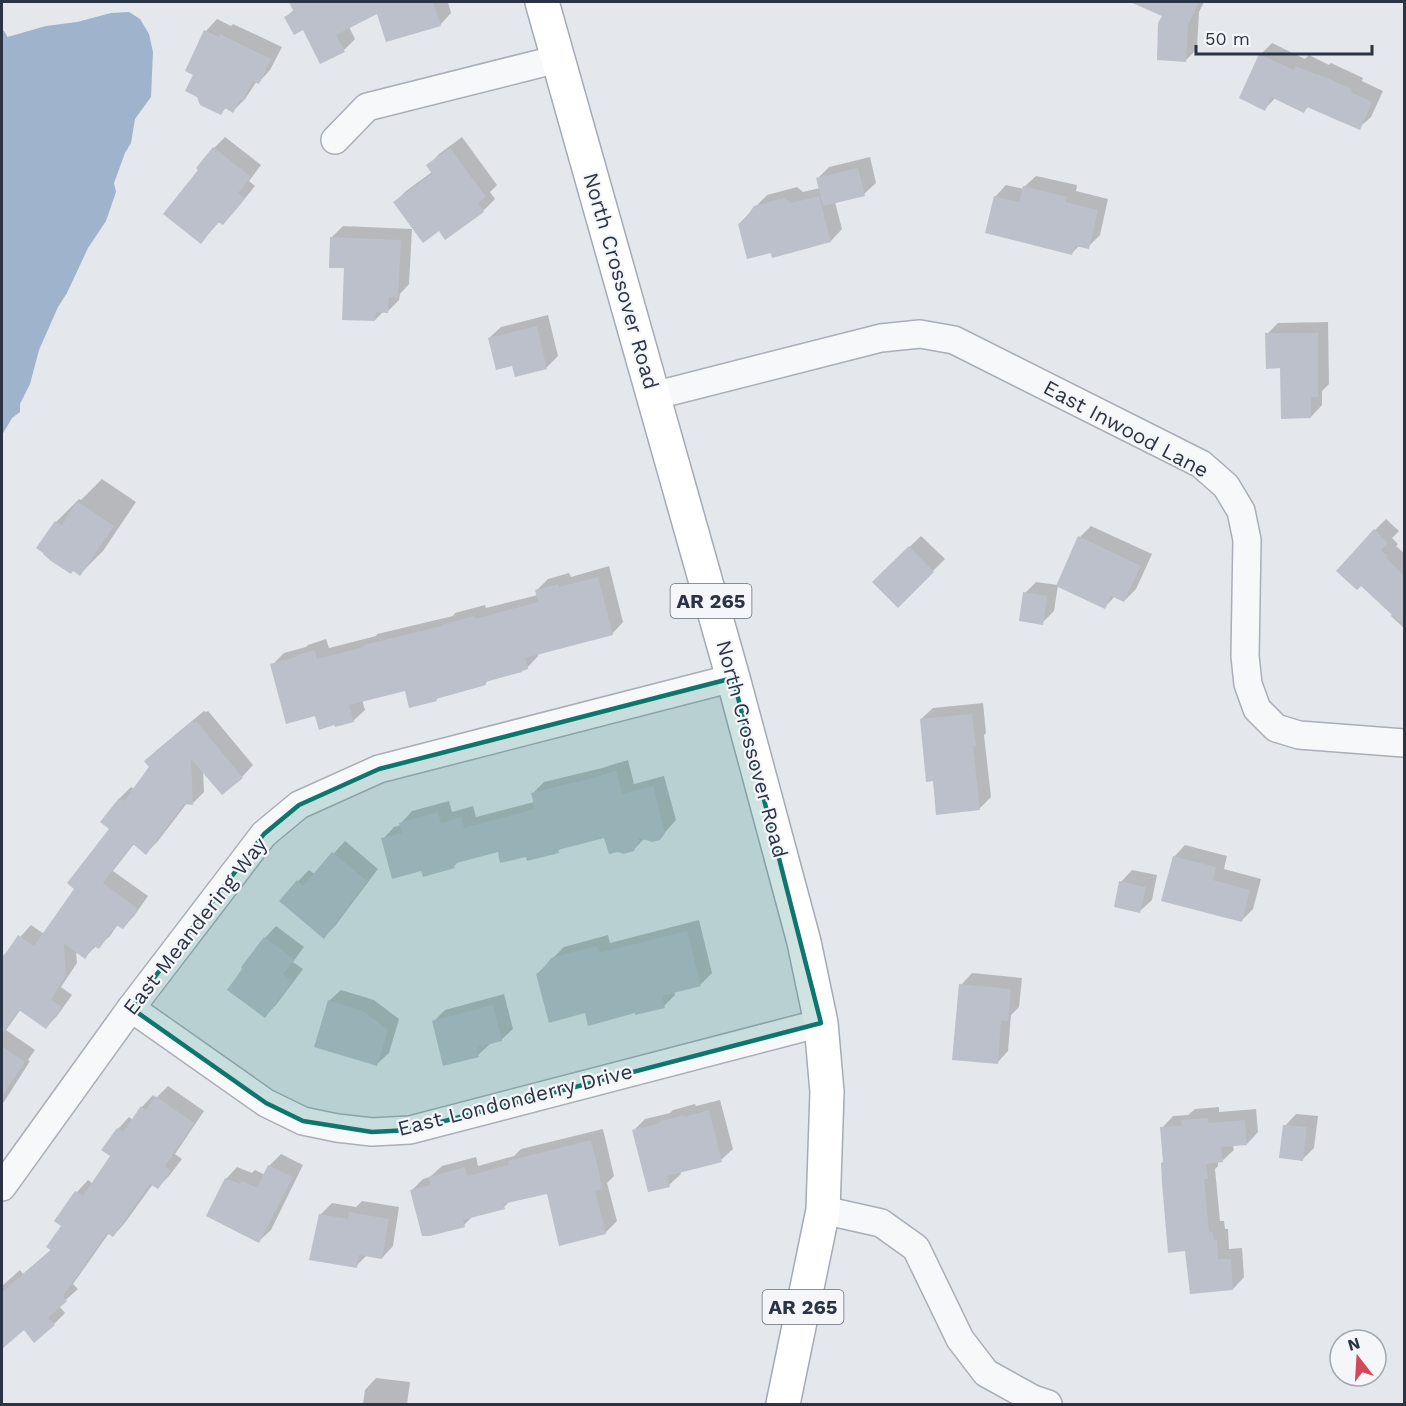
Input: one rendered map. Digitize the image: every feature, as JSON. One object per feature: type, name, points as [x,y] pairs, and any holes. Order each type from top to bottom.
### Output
[{"type":"main road","name":"North Crossover Road","points":[[542,2],[733,678],[804,942],[821,1023],[827,1092],[823,1210],[783,1404]]},
{"type":"street","points":[[335,140],[367,107],[558,59]]},
{"type":"street","name":"East Inwood Lane","points":[[653,396],[881,338],[920,334],[954,340],[1200,464],[1226,486],[1241,511],[1247,540],[1245,656],[1248,684],[1257,709],[1276,728],[1299,735],[1404,743]]},
{"type":"street","name":"East Meandering Way","points":[[2,1187],[131,1008],[264,834],[299,805],[379,770],[733,678]]},
{"type":"street","name":"East Londonderry Drive","points":[[131,1008],[266,1103],[303,1121],[372,1132],[410,1130],[821,1023]]},
{"type":"street","points":[[823,1210],[881,1223],[916,1248],[960,1339],[986,1373],[1033,1399],[1048,1404]]},
{"type":"highlighted area","points":[[733,678],[821,1023],[410,1130],[372,1132],[303,1121],[266,1103],[131,1008],[264,834],[299,805],[379,769]]},
{"type":"water","points":[[129,12],[140,19],[149,34],[153,52],[151,97],[135,119],[131,143],[114,183],[116,192],[106,221],[88,248],[58,307],[39,350],[30,384],[20,404],[20,412],[12,418],[2,435],[2,41],[4,38],[46,26],[77,22],[111,13]]},
{"type":"building","points":[[289,2],[433,2],[441,26],[386,42],[377,14],[336,35],[345,52],[320,64],[303,30],[294,35],[284,17],[294,12]]},
{"type":"building","points":[[1130,2],[1199,2],[1188,25],[1186,62],[1157,60],[1158,23],[1162,16]]},
{"type":"building","points":[[204,30],[219,37],[220,34],[271,59],[259,84],[253,81],[233,113],[225,108],[221,115],[200,105],[197,97],[185,91],[193,75],[185,71]]},
{"type":"building","points":[[1259,54],[1294,70],[1296,66],[1318,74],[1352,89],[1351,92],[1372,102],[1360,130],[1307,107],[1304,113],[1271,97],[1265,111],[1239,98]]},
{"type":"building","points":[[213,147],[251,177],[238,193],[245,198],[223,225],[218,222],[201,244],[163,214]]},
{"type":"building","points":[[450,148],[486,197],[478,203],[484,212],[445,240],[439,231],[423,243],[393,202],[432,174],[426,165]]},
{"type":"building","points":[[858,168],[865,196],[823,206],[816,178]]},
{"type":"building","points":[[1023,186],[1067,197],[1065,202],[1098,210],[1089,249],[1075,246],[1072,255],[985,233],[994,196],[1019,202]]},
{"type":"building","points":[[819,196],[831,242],[772,258],[771,253],[747,259],[738,224],[743,222],[754,206],[784,198],[791,203]]},
{"type":"building","points":[[330,237],[401,240],[398,298],[389,297],[388,313],[376,312],[375,321],[342,320],[344,268],[329,268]]},
{"type":"building","points":[[537,326],[547,369],[515,377],[512,366],[496,370],[488,338]]},
{"type":"building","points":[[1265,333],[1318,333],[1318,397],[1311,397],[1311,418],[1281,419],[1280,368],[1266,369]]},
{"type":"building","points":[[77,501],[114,526],[80,576],[73,571],[71,574],[36,548],[55,521],[62,525]]},
{"type":"building","points":[[1374,529],[1388,543],[1381,550],[1388,556],[1386,558],[1404,575],[1404,626],[1361,586],[1357,590],[1336,571]]},
{"type":"building","points":[[1078,536],[1141,566],[1124,602],[1111,596],[1105,609],[1056,586]]},
{"type":"building","points":[[909,546],[934,572],[898,608],[872,582]]},
{"type":"building","points":[[598,577],[613,635],[525,658],[528,669],[522,672],[485,682],[486,685],[436,699],[437,701],[409,708],[405,691],[349,705],[354,722],[319,730],[315,716],[286,724],[270,664],[315,650],[317,659],[474,616],[475,619],[538,602],[535,590],[558,584],[559,587]]},
{"type":"building","points":[[1023,592],[1047,596],[1043,625],[1019,621]]},
{"type":"building","points":[[972,714],[980,810],[936,815],[933,781],[926,782],[920,719]]},
{"type":"building","points":[[192,721],[194,723],[196,721],[243,778],[222,795],[191,759],[193,805],[184,804],[146,855],[133,844],[103,883],[138,909],[123,929],[116,925],[99,949],[94,946],[85,959],[64,944],[66,976],[51,999],[62,1007],[46,1029],[19,1010],[2,1034],[2,959],[18,935],[34,946],[74,889],[67,883],[109,829],[100,822],[119,798],[124,801],[149,767],[144,761]]},
{"type":"building","points":[[616,771],[622,794],[653,786],[665,833],[660,840],[652,842],[639,838],[634,851],[623,854],[618,852],[609,854],[604,838],[527,861],[526,857],[500,863],[498,852],[453,864],[455,868],[423,877],[421,871],[392,879],[381,838],[402,833],[399,823],[438,812],[441,823],[461,817],[464,828],[535,809],[531,793]]},
{"type":"building","points":[[332,852],[367,881],[324,939],[279,901],[297,880],[303,886]]},
{"type":"building","points":[[1173,856],[1216,867],[1213,880],[1250,890],[1242,922],[1161,901]]},
{"type":"building","points":[[1119,881],[1146,887],[1140,913],[1114,907]]},
{"type":"building","points":[[687,931],[701,986],[662,996],[665,1008],[635,1015],[635,1013],[588,1026],[585,1013],[549,1023],[536,974],[541,972],[551,958],[597,946],[599,953]]},
{"type":"building","points":[[264,937],[294,959],[283,974],[292,981],[265,1018],[227,990]]},
{"type":"building","points":[[959,984],[1011,989],[1008,1021],[1001,1020],[998,1064],[952,1060]]},
{"type":"building","points":[[328,1000],[363,1011],[388,1030],[377,1066],[314,1047]]},
{"type":"building","points":[[493,1005],[502,1041],[478,1047],[479,1057],[443,1066],[432,1021]]},
{"type":"building","points":[[2,1046],[25,1062],[2,1096]]},
{"type":"building","points":[[155,1096],[194,1123],[165,1166],[171,1171],[158,1189],[150,1184],[113,1237],[107,1233],[63,1296],[67,1301],[48,1318],[55,1325],[34,1343],[24,1330],[2,1349],[2,1292],[51,1250],[46,1247],[61,1226],[54,1221],[75,1191],[83,1196],[110,1156],[101,1150],[117,1128],[123,1132],[141,1106],[146,1110]]},
{"type":"building","points":[[709,1110],[722,1162],[667,1176],[670,1187],[648,1192],[632,1130]]},
{"type":"building","points":[[1208,1118],[1208,1123],[1245,1120],[1247,1145],[1221,1147],[1223,1162],[1206,1164],[1208,1179],[1204,1179],[1209,1232],[1213,1232],[1214,1240],[1217,1240],[1218,1259],[1231,1259],[1233,1290],[1190,1294],[1185,1251],[1168,1253],[1160,1127],[1182,1126],[1181,1120]]},
{"type":"building","points":[[1283,1125],[1307,1127],[1303,1161],[1279,1158]]},
{"type":"building","points":[[591,1140],[603,1189],[595,1191],[606,1234],[559,1246],[547,1194],[503,1204],[505,1209],[463,1220],[465,1227],[422,1236],[410,1190],[431,1185],[428,1177],[465,1167],[467,1176],[509,1165],[508,1161]]},
{"type":"building","points":[[268,1165],[293,1177],[259,1243],[206,1216],[225,1178],[240,1184],[242,1181],[257,1188]]},
{"type":"building","points":[[349,1212],[389,1219],[382,1259],[359,1255],[357,1268],[309,1260],[319,1214],[348,1219]]},
{"type":"waterway","points":[[2,34],[4,38],[2,44]]}]
